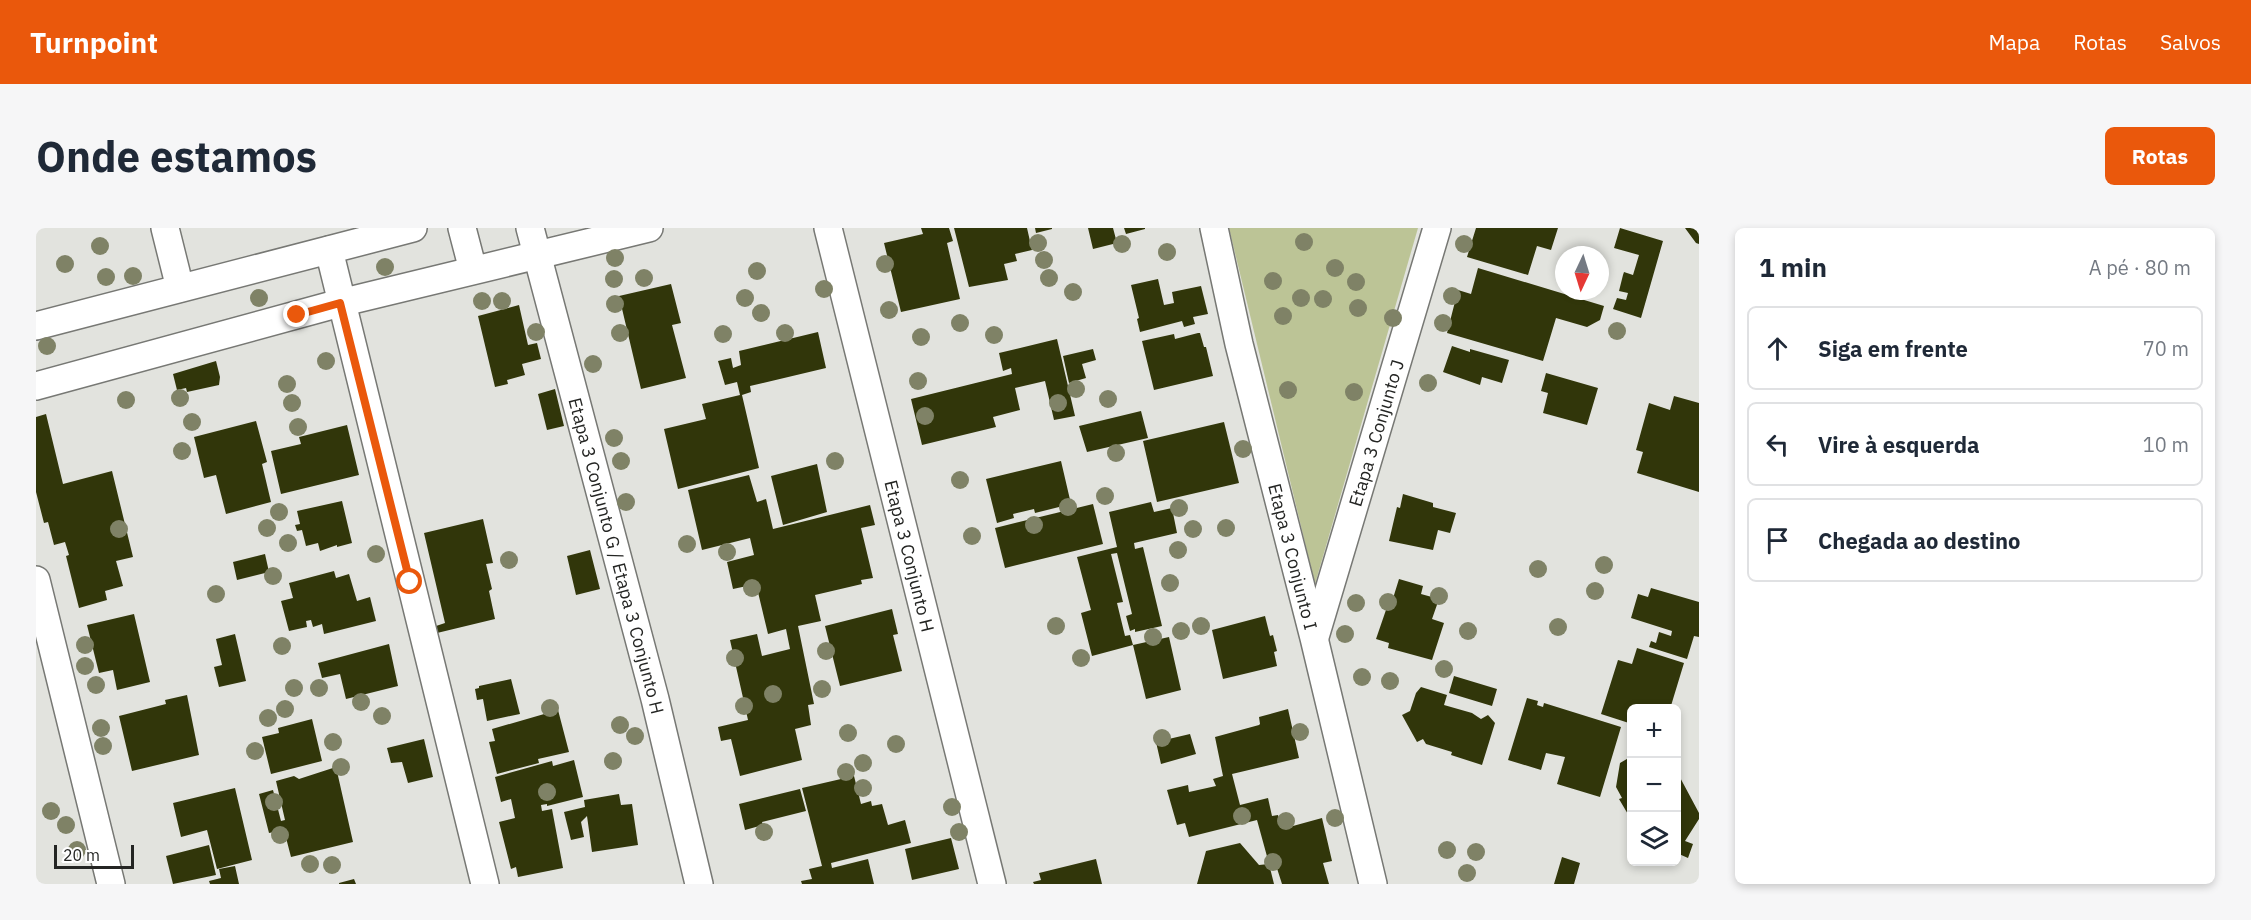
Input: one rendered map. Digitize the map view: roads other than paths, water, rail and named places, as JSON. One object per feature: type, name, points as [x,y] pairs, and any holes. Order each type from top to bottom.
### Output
[{"type":"street","points":[[165,228],[180,288]]},
{"type":"street","points":[[36,326],[414,228]]},
{"type":"street","points":[[462,228],[473,270]]},
{"type":"street","name":"Etapa 3 Conjunto G / Etapa 3 Conjunto H","points":[[530,228],[655,699],[699,884]]},
{"type":"street","points":[[36,386],[340,303],[649,228]]},
{"type":"street","name":"Etapa 3 Conjunto H","points":[[828,228],[992,884]]},
{"type":"street","name":"Etapa 3 Conjunto I","points":[[1214,228],[1239,344],[1314,638],[1373,884]]},
{"type":"street","name":"Etapa 3 Conjunto J","points":[[1314,638],[1437,228]]},
{"type":"street","points":[[328,250],[485,884]]},
{"type":"street","points":[[36,580],[111,884]]}]
